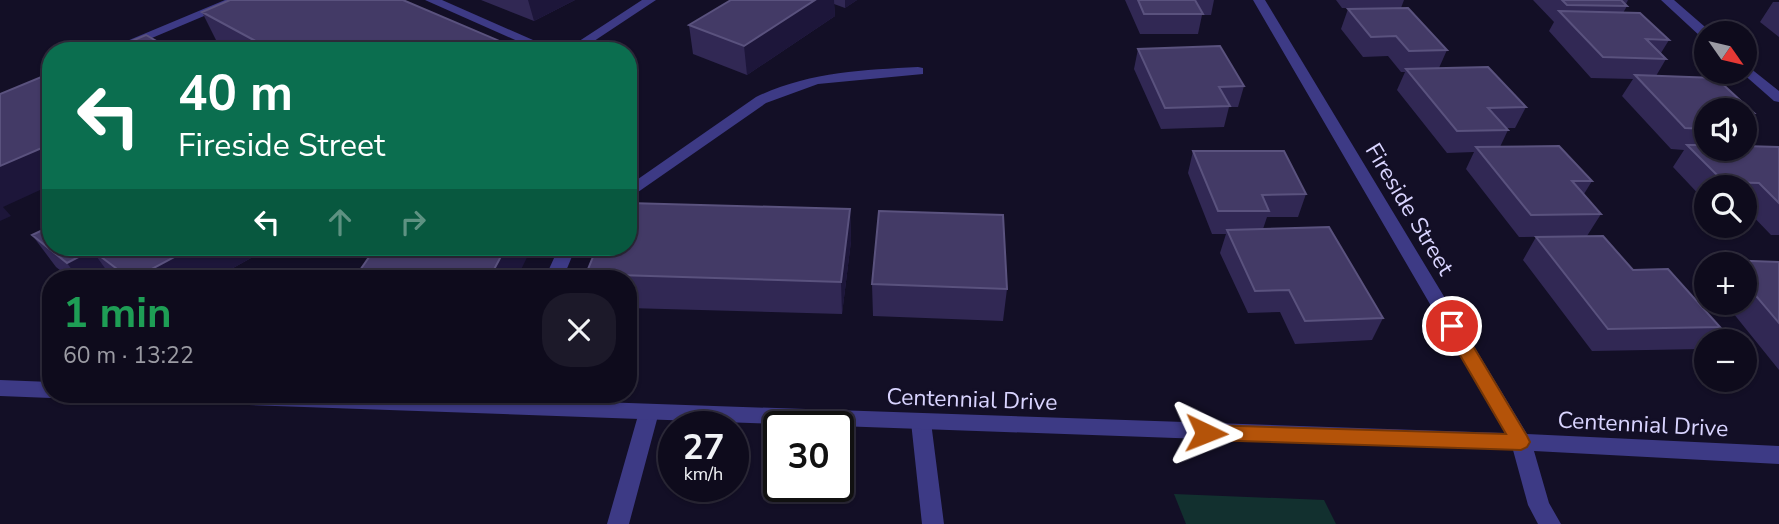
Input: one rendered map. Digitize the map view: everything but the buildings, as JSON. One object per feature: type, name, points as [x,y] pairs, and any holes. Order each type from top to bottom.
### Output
[{"type":"street","points":[[131,42],[236,0]]},
{"type":"street","points":[[431,0],[531,42]]},
{"type":"street","points":[[584,42],[650,0]]},
{"type":"street","name":"Fireside Street","points":[[1259,0],[1521,442],[1539,505],[1550,524]]},
{"type":"street","points":[[1667,0],[1694,24]]},
{"type":"street","points":[[637,188],[761,100],[783,88],[811,79],[918,71]]},
{"type":"street","points":[[1757,79],[1779,98]]},
{"type":"street","points":[[0,388],[42,390]]},
{"type":"street","name":"Centennial Drive","points":[[540,403],[649,412],[1521,442],[1779,455]]},
{"type":"street","points":[[618,524],[649,412]]},
{"type":"street","points":[[921,422],[933,524]]},
{"type":"green space","points":[[1174,494],[1324,500],[1336,524],[1186,524]]},
{"type":"route","points":[[1206,433],[1521,442],[1452,326]]}]
